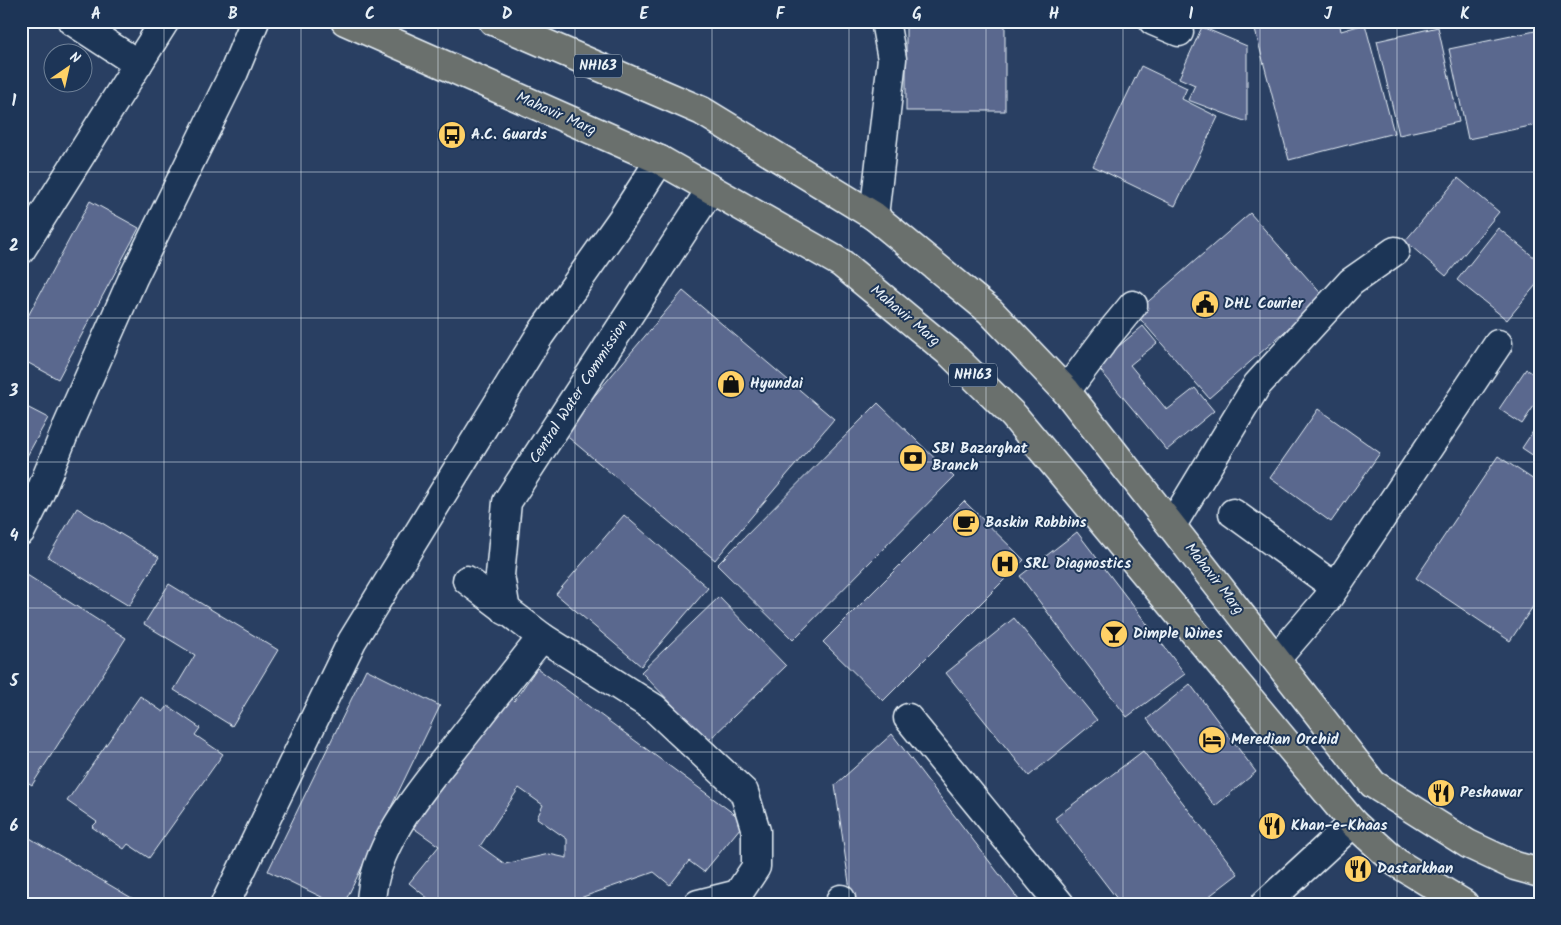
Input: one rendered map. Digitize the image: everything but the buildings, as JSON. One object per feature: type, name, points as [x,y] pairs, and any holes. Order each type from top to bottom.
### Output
[{"type":"highway","name":"Mahavir Marg","points":[[345,21],[660,160],[841,263],[951,354],[1014,416],[1353,823],[1397,863],[1464,904]]},
{"type":"highway","name":"Mahavir Marg","points":[[493,21],[702,112],[874,216],[990,311],[1066,391],[1373,784],[1468,844],[1515,866],[1540,873]]},
{"type":"street","points":[[72,21],[138,64]]},
{"type":"street","points":[[21,250],[165,21]]},
{"type":"street","points":[[21,531],[40,493],[67,426],[133,278],[234,72],[255,21]]},
{"type":"street","points":[[874,216],[892,59],[885,21]]},
{"type":"street","points":[[1152,21],[1179,32]]},
{"type":"street","points":[[225,904],[352,641],[540,335],[622,219],[660,160]]},
{"type":"street","name":"Central Water Commission","points":[[506,611],[500,575],[507,502],[711,189]]},
{"type":"street","points":[[1172,525],[1257,385],[1351,282],[1396,251]]},
{"type":"street","points":[[1066,391],[1133,305]]},
{"type":"street","points":[[1276,659],[1326,601],[1498,344]]},
{"type":"street","points":[[1233,513],[1335,587]]},
{"type":"street","points":[[467,580],[542,637],[654,708],[744,792],[756,831],[756,867],[738,894],[698,904]]},
{"type":"street","points":[[371,904],[371,892],[385,847],[415,798],[542,637]]},
{"type":"street","points":[[908,718],[1060,904]]},
{"type":"street","points":[[1265,904],[1353,823]]},
{"type":"place","name":"A.C. Guards","points":[[452,135]]},
{"type":"place","name":"DHL Courier","points":[[1205,304]]},
{"type":"place","name":"Hyundai","points":[[731,384]]},
{"type":"place","name":"SBI Bazarghat Branch","points":[[913,458]]},
{"type":"place","name":"Baskin Robbins","points":[[966,523]]},
{"type":"place","name":"SRL Diagnostics","points":[[1005,564]]},
{"type":"place","name":"Dimple Wines","points":[[1114,634]]},
{"type":"place","name":"Meredian Orchid","points":[[1212,740]]},
{"type":"place","name":"Peshawar","points":[[1441,793]]},
{"type":"place","name":"Khan-e-Khaas","points":[[1272,826]]},
{"type":"place","name":"Dastarkhan","points":[[1358,869]]}]
